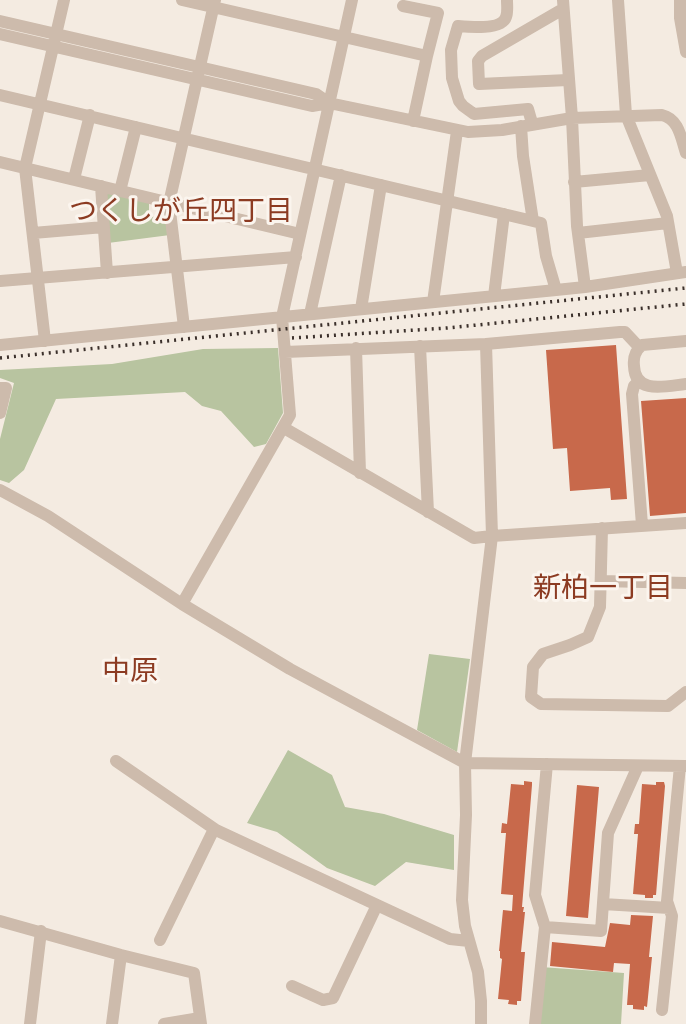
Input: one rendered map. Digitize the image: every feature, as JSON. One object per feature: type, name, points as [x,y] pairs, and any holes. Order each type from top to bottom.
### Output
[{"type":"street","points":[[45,341],[25,168],[64,0]]},
{"type":"street","points":[[181,0],[214,4],[343,38],[427,56]]},
{"type":"street","points":[[182,604],[290,415],[282,317],[352,0]]},
{"type":"street","points":[[413,121],[441,0]]},
{"type":"street","points":[[507,0],[503,23],[487,27],[457,26],[451,50],[452,78],[459,101],[474,114],[528,109],[523,156],[533,221]]},
{"type":"street","points":[[0,345],[585,288],[681,273],[667,216],[626,115],[618,0]]},
{"type":"street","points":[[680,0],[686,52]]},
{"type":"street","points":[[184,327],[169,203],[214,4]]},
{"type":"street","points":[[568,80],[480,84],[478,61],[563,4],[572,118],[574,182],[585,288]]},
{"type":"street","points":[[403,6],[438,13]]},
{"type":"street","points":[[0,21],[55,40],[198,74],[316,94],[329,103],[457,131],[486,131],[572,118],[662,115],[681,120],[686,153]]},
{"type":"street","points":[[0,34],[55,40]]},
{"type":"street","points":[[0,95],[541,223],[546,256],[556,290]]},
{"type":"street","points":[[74,179],[90,115]]},
{"type":"street","points":[[120,191],[136,127]]},
{"type":"street","points":[[433,302],[457,131]]},
{"type":"street","points":[[0,162],[300,234]]},
{"type":"street","points":[[310,314],[341,175]]},
{"type":"street","points":[[574,182],[650,175]]},
{"type":"street","points":[[361,309],[381,185]]},
{"type":"street","points":[[101,186],[107,273]]},
{"type":"street","points":[[494,296],[504,214]]},
{"type":"street","points":[[578,233],[668,223]]},
{"type":"street","points":[[33,233],[104,227]]},
{"type":"street","points":[[0,281],[296,257]]},
{"type":"street","points":[[285,352],[486,344],[620,332],[625,332],[639,347]]},
{"type":"street","points":[[686,341],[645,344],[639,347],[634,356],[635,375],[639,381],[650,387],[686,384]]},
{"type":"street","points":[[481,1024],[479,982],[465,926],[462,901],[467,815],[465,763],[492,536],[486,344]]},
{"type":"street","points":[[420,346],[428,512]]},
{"type":"street","points":[[356,348],[360,473]]},
{"type":"street","points":[[639,381],[632,394],[642,526]]},
{"type":"street","points":[[0,388],[6,388],[0,413]]},
{"type":"street","points":[[284,428],[474,538],[686,523]]},
{"type":"street","points":[[0,490],[48,516],[182,604],[290,669],[465,763],[683,766],[667,901],[671,916],[662,1010]]},
{"type":"street","points":[[602,528],[600,607],[588,637],[543,654],[533,667],[531,697],[541,704],[668,706],[686,692]]},
{"type":"street","points":[[601,581],[686,583]]},
{"type":"street","points":[[116,761],[214,829],[450,939],[469,941]]},
{"type":"street","points":[[535,1024],[545,927],[536,895],[547,764]]},
{"type":"street","points":[[545,927],[601,931],[608,833],[638,766]]},
{"type":"street","points":[[160,940],[214,829]]},
{"type":"street","points":[[603,904],[669,908]]},
{"type":"street","points":[[292,986],[323,1000],[333,998],[377,905]]},
{"type":"street","points":[[0,921],[194,973],[201,1021],[164,1024]]},
{"type":"street","points":[[30,1024],[41,932]]},
{"type":"street","points":[[112,1024],[121,955]]},
{"type":"green space","points":[[108,191],[149,202],[149,217],[166,216],[170,235],[108,243],[105,194]]},
{"type":"green space","points":[[278,348],[283,413],[266,444],[254,447],[221,411],[202,406],[185,392],[56,399],[24,470],[9,483],[0,480],[0,439],[14,383],[0,378],[0,370],[112,364],[203,349]]},
{"type":"green space","points":[[429,654],[470,659],[457,752],[417,730]]},
{"type":"green space","points":[[288,750],[332,775],[345,807],[384,814],[454,835],[454,870],[406,862],[375,886],[327,868],[277,832],[247,823]]},
{"type":"green space","points":[[541,967],[624,973],[621,1024],[536,1024]]},
{"type":"building","points":[[616,345],[627,499],[611,500],[610,488],[570,491],[567,448],[553,449],[546,350]]},
{"type":"building","points":[[686,398],[686,513],[650,516],[641,401]]},
{"type":"building","points":[[524,781],[532,782],[532,785],[522,907],[525,912],[521,952],[525,952],[521,1001],[517,1001],[517,1005],[508,1004],[509,1000],[498,999],[503,910],[512,911],[513,895],[501,894],[506,833],[501,833],[502,823],[507,824],[511,784],[524,785]]},
{"type":"building","points":[[656,782],[664,782],[665,786],[656,895],[653,895],[653,898],[645,898],[645,895],[633,894],[638,834],[634,834],[635,824],[639,824],[642,784],[656,785]]},
{"type":"building","points":[[577,785],[599,787],[588,918],[566,916]]},
{"type":"building","points":[[631,915],[653,916],[649,957],[652,957],[647,1007],[644,1006],[644,1010],[633,1009],[633,1005],[627,1005],[630,964],[614,963],[613,972],[550,966],[552,942],[605,947],[610,923],[630,925]]},
{"type":"railway","points":[[0,358],[686,288]]},
{"type":"railway","points":[[292,338],[447,328],[686,304]]},
{"type":"district","name":"つくしが丘四丁目","points":[[181,212]]},
{"type":"district","name":"新柏一丁目","points":[[603,589]]},
{"type":"district","name":"中原","points":[[130,672]]}]
